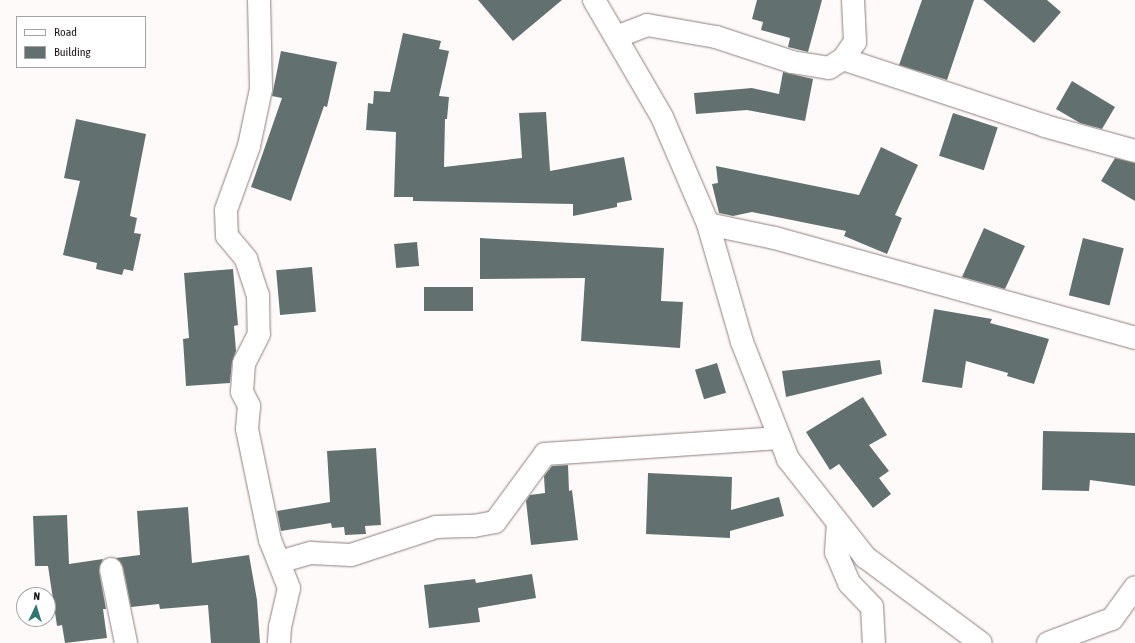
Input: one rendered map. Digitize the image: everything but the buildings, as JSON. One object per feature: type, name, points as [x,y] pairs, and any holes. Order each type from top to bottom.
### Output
[{"type":"street","points":[[259,0],[261,89],[249,146],[226,210],[227,236],[246,259],[258,295],[258,334],[244,363],[242,392],[249,406],[247,428],[252,459],[263,498],[270,540],[289,588],[280,627],[279,643]]},
{"type":"street","points":[[594,0],[662,117],[708,224],[742,342],[788,459],[865,557],[981,643]]},
{"type":"street","points":[[616,37],[648,26],[716,37],[792,62],[829,68],[844,59],[855,42],[853,0]]},
{"type":"street","points":[[844,59],[1046,126],[1135,151]]},
{"type":"street","points":[[708,224],[775,238],[1135,338]]},
{"type":"street","points":[[279,562],[311,553],[351,555],[436,527],[474,526],[495,522],[545,454],[779,438]]},
{"type":"street","points":[[838,523],[836,552],[849,583],[872,607],[874,643]]},
{"type":"street","points":[[112,568],[126,643]]},
{"type":"street","points":[[1048,643],[1112,619],[1135,587]]}]
